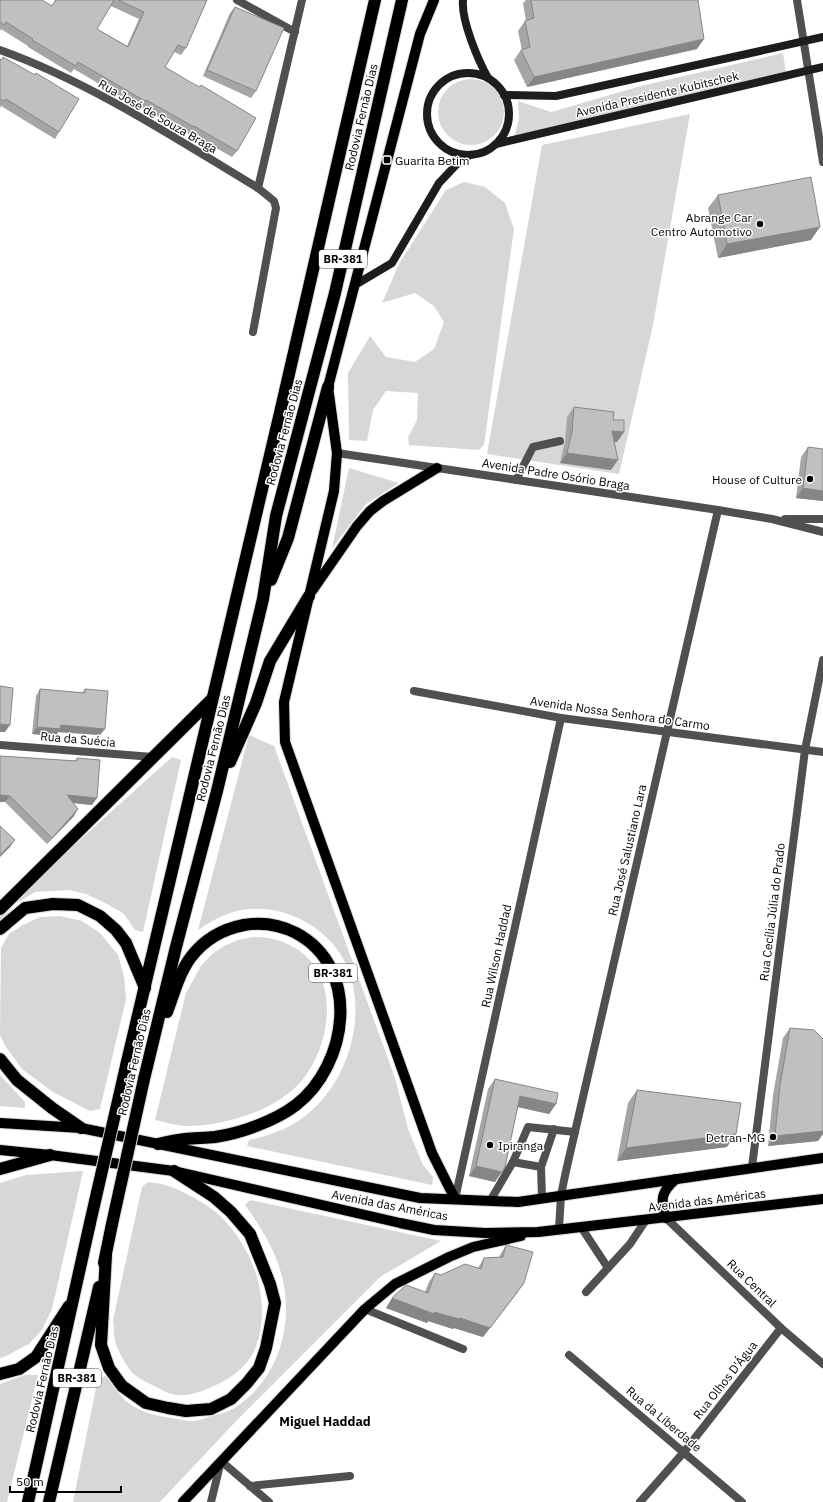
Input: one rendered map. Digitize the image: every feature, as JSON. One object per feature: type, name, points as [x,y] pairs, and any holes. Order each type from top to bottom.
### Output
[{"type":"highway","name":"Rodovia Fernão Dias","points":[[28,1502],[126,1066],[375,0]]},
{"type":"highway","name":"Rodovia Fernão Dias","points":[[49,1502],[106,1255],[147,1066],[217,791],[262,599],[276,516],[335,293],[402,0]]},
{"type":"highway","points":[[262,599],[288,538],[328,387]]},
{"type":"highway","points":[[217,791],[256,703],[270,661],[309,596]]},
{"type":"highway","points":[[0,909],[212,699]]},
{"type":"highway","points":[[0,929],[25,908],[52,904],[78,905],[100,916],[116,930],[126,943],[145,988]]},
{"type":"highway","name":"BR-381","points":[[147,1066],[180,976],[190,958],[202,945],[217,934],[234,927],[252,924],[271,924],[288,929],[305,938],[319,950],[329,964],[338,987],[340,999],[340,1023],[336,1047],[326,1069],[313,1088],[296,1105],[276,1117],[246,1129],[216,1137],[184,1139],[158,1144]]},
{"type":"highway","points":[[0,1059],[17,1080],[52,1108],[81,1128]]},
{"type":"highway","points":[[0,1170],[50,1155]]},
{"type":"highway","points":[[106,1255],[101,1345],[109,1368],[122,1386],[146,1402],[186,1411],[211,1409],[231,1399],[259,1368],[266,1348],[275,1303],[270,1284],[250,1234],[231,1212],[214,1197],[174,1171]]},
{"type":"highway","points":[[0,1374],[19,1369],[36,1357],[74,1298]]},
{"type":"highway","name":"BR-381","points":[[58,1502],[79,1368]]},
{"type":"main road","points":[[434,0],[420,34],[328,387],[337,453],[334,491],[284,702],[285,742],[432,1153],[455,1199]]},
{"type":"main road","points":[[462,0],[462,8],[466,24],[480,63],[488,78]]},
{"type":"main road","name":"Avenida Presidente Kubitschek","points":[[504,95],[556,96],[823,37]]},
{"type":"main road","name":"Avenida Presidente Kubitschek","points":[[496,144],[823,67]]},
{"type":"main road","points":[[355,285],[392,262],[439,184],[457,164],[470,155],[485,151],[496,144],[504,133],[508,121],[508,108],[504,95],[497,85],[488,78],[475,74],[461,74],[448,78],[438,86],[430,98],[427,111],[428,125],[434,137],[444,147],[456,153],[470,155]]},
{"type":"main road","points":[[309,596],[357,526],[370,511],[383,501],[437,468]]},
{"type":"main road","name":"Avenida das Américas","points":[[0,1123],[81,1128],[420,1198],[490,1201],[518,1202],[823,1158]]},
{"type":"main road","name":"Avenida das Américas","points":[[0,1150],[174,1171],[434,1230],[485,1233],[538,1232],[823,1199]]},
{"type":"main road","points":[[666,1218],[662,1207],[663,1196],[666,1187],[676,1179]]},
{"type":"main road","points":[[184,1502],[365,1309],[395,1284],[449,1257],[473,1247],[538,1232]]},
{"type":"street","points":[[237,0],[295,32]]},
{"type":"street","points":[[258,188],[302,0]]},
{"type":"street","points":[[797,0],[823,162]]},
{"type":"street","name":"Rua José de Souza Braga","points":[[0,50],[29,60],[125,107],[258,188],[274,201],[276,208],[253,332]]},
{"type":"street","points":[[516,480],[533,448],[560,441]]},
{"type":"street","name":"Avenida Padre Osório Braga","points":[[337,453],[718,510],[772,519],[823,532]]},
{"type":"street","name":"Rua José Salustiano Lara","points":[[559,1229],[561,1195],[718,510]]},
{"type":"street","name":"Avenida Padre Osório Braga","points":[[772,519],[823,519]]},
{"type":"street","name":"Rua Cecília Júlia do Prado","points":[[752,1168],[805,750],[823,660]]},
{"type":"street","name":"Avenida Nossa Senhora do Carmo","points":[[414,691],[561,718],[823,752]]},
{"type":"street","name":"Rua Wilson Haddad","points":[[455,1199],[561,718]]},
{"type":"street","name":"Rua da Suécia","points":[[0,745],[153,757]]},
{"type":"street","points":[[490,1201],[513,1162],[528,1127],[575,1132]]},
{"type":"street","points":[[542,1198],[542,1167],[554,1129]]},
{"type":"street","points":[[513,1162],[542,1167]]},
{"type":"street","name":"Rua Central","points":[[666,1218],[781,1328],[823,1364]]},
{"type":"street","points":[[586,1292],[630,1244],[646,1220]]},
{"type":"street","points":[[581,1227],[608,1268]]},
{"type":"street","points":[[365,1309],[463,1349]]},
{"type":"street","name":"Rua Olhos D'Água","points":[[640,1502],[684,1452],[781,1328]]},
{"type":"street","name":"Rua da Liberdade","points":[[569,1356],[742,1502]]},
{"type":"street","points":[[211,1502],[221,1461],[269,1502]]},
{"type":"street","points":[[250,1486],[350,1476]]},
{"type":"shaded area","points":[[783,53],[787,80],[613,114],[514,137],[519,119],[518,101],[551,112],[641,86]]},
{"type":"shaded area","points":[[471,79],[484,82],[494,89],[501,99],[504,112],[501,125],[494,135],[484,142],[471,145],[458,142],[448,135],[441,125],[438,112],[441,99],[448,89],[458,82]]},
{"type":"shaded area","points":[[690,114],[653,325],[619,474],[487,454],[542,145]]},
{"type":"shaded area","points":[[464,182],[485,187],[505,203],[514,229],[484,445],[479,450],[409,445],[408,437],[417,420],[418,393],[386,391],[373,410],[367,441],[349,440],[348,373],[370,336],[386,357],[415,362],[434,349],[444,322],[434,306],[415,293],[382,303],[399,264],[446,190]]},
{"type":"shaded area","points":[[349,468],[399,483],[366,504],[332,548]]},
{"type":"shaded area","points":[[249,735],[274,746],[395,1078],[408,1129],[423,1165],[433,1177],[432,1185],[247,1146],[249,1140],[271,1134],[304,1117],[331,1089],[341,1072],[348,1054],[353,1035],[355,1015],[355,996],[351,977],[344,960],[333,944],[319,931],[303,921],[286,913],[267,909],[248,909],[230,913],[213,920],[198,930]]},
{"type":"shaded area","points":[[172,757],[181,760],[143,932],[135,930],[124,914],[109,905],[86,894],[69,890],[35,892],[15,904],[0,921],[0,916],[20,894]]},
{"type":"shaded area","points":[[60,916],[82,921],[100,933],[118,955],[124,976],[126,999],[100,1109],[90,1111],[53,1092],[22,1069],[6,1047],[0,1035],[1,948],[9,934],[23,925],[40,917]]},
{"type":"shaded area","points":[[253,937],[268,938],[283,942],[302,953],[315,967],[323,984],[327,1003],[326,1023],[322,1043],[314,1062],[303,1079],[293,1090],[280,1100],[265,1108],[233,1120],[200,1126],[185,1126],[155,1120],[186,993],[201,966],[211,955],[224,946],[238,940]]},
{"type":"shaded area","points":[[0,1075],[25,1102],[25,1108],[0,1106]]},
{"type":"shaded area","points":[[83,1171],[52,1309],[42,1330],[29,1344],[0,1358],[0,1183],[26,1175]]},
{"type":"shaded area","points":[[148,1182],[163,1184],[185,1193],[200,1201],[218,1214],[231,1227],[242,1243],[257,1277],[261,1295],[262,1313],[260,1331],[255,1349],[244,1366],[233,1375],[200,1392],[178,1395],[156,1387],[137,1377],[126,1364],[115,1341],[113,1320],[142,1187]]},
{"type":"shaded area","points":[[250,1200],[441,1241],[380,1277],[238,1419],[160,1502],[73,1502],[98,1378],[106,1376],[127,1402],[143,1411],[160,1416],[193,1421],[224,1413],[233,1409],[248,1398],[266,1377],[273,1365],[282,1339],[286,1311],[285,1296],[280,1268],[261,1229],[245,1205]]},
{"type":"shaded area","points":[[25,1375],[38,1375],[7,1502],[0,1502],[0,1384]]},
{"type":"building","points":[[0,0],[42,0],[52,6],[56,0],[114,0],[97,29],[128,47],[144,12],[118,0],[207,0],[186,48],[178,45],[165,67],[200,87],[201,85],[256,118],[237,151],[194,126],[146,100],[145,101],[78,62],[76,66],[32,40],[33,39],[6,22],[4,25],[0,22]]},
{"type":"building","points":[[531,0],[698,0],[704,39],[534,77],[521,50],[530,47],[525,21],[534,18]]},
{"type":"building","points":[[235,7],[284,28],[256,91],[207,70]]},
{"type":"building","points":[[3,57],[35,75],[36,73],[79,99],[59,132],[6,99],[4,101],[0,99],[0,59],[2,60]]},
{"type":"building","name":"Abrange Car Centro Automotivo","points":[[811,177],[820,227],[727,244],[718,195]]},
{"type":"building","points":[[574,407],[614,412],[613,420],[624,420],[624,432],[612,431],[618,460],[567,453],[572,432]]},
{"type":"building","points":[[808,447],[823,449],[823,491],[803,488]]},
{"type":"building","points":[[0,686],[13,688],[10,725],[0,724]]},
{"type":"building","points":[[40,689],[85,693],[85,689],[108,691],[105,729],[61,725],[60,729],[37,727]]},
{"type":"building","points":[[0,756],[77,761],[77,758],[100,760],[97,798],[67,795],[78,809],[52,838],[10,796],[0,795]]},
{"type":"building","points":[[0,826],[15,840],[0,855]]},
{"type":"building","points":[[790,1028],[814,1030],[823,1039],[823,1131],[775,1136],[780,1085]]},
{"type":"building","name":"Ipiranga","points":[[495,1079],[558,1093],[556,1104],[520,1096],[505,1167],[502,1172],[476,1166]]},
{"type":"building","points":[[637,1090],[741,1103],[736,1134],[626,1148]]},
{"type":"building","points":[[506,1245],[533,1252],[524,1283],[490,1328],[460,1318],[434,1312],[434,1314],[392,1298],[406,1285],[428,1293],[435,1273],[441,1275],[465,1264],[481,1269],[484,1258],[503,1257]]},
{"type":"place","name":"Guarita Betim","points":[[387,160]]},
{"type":"place","name":"Abrange Car Centro Automotivo","points":[[760,224]]},
{"type":"place","name":"House of Culture","points":[[810,479]]},
{"type":"place","name":"Detran-MG","points":[[773,1137]]},
{"type":"place","name":"Ipiranga","points":[[490,1145]]},
{"type":"district","name":"Miguel Haddad","points":[[325,1421]]}]
